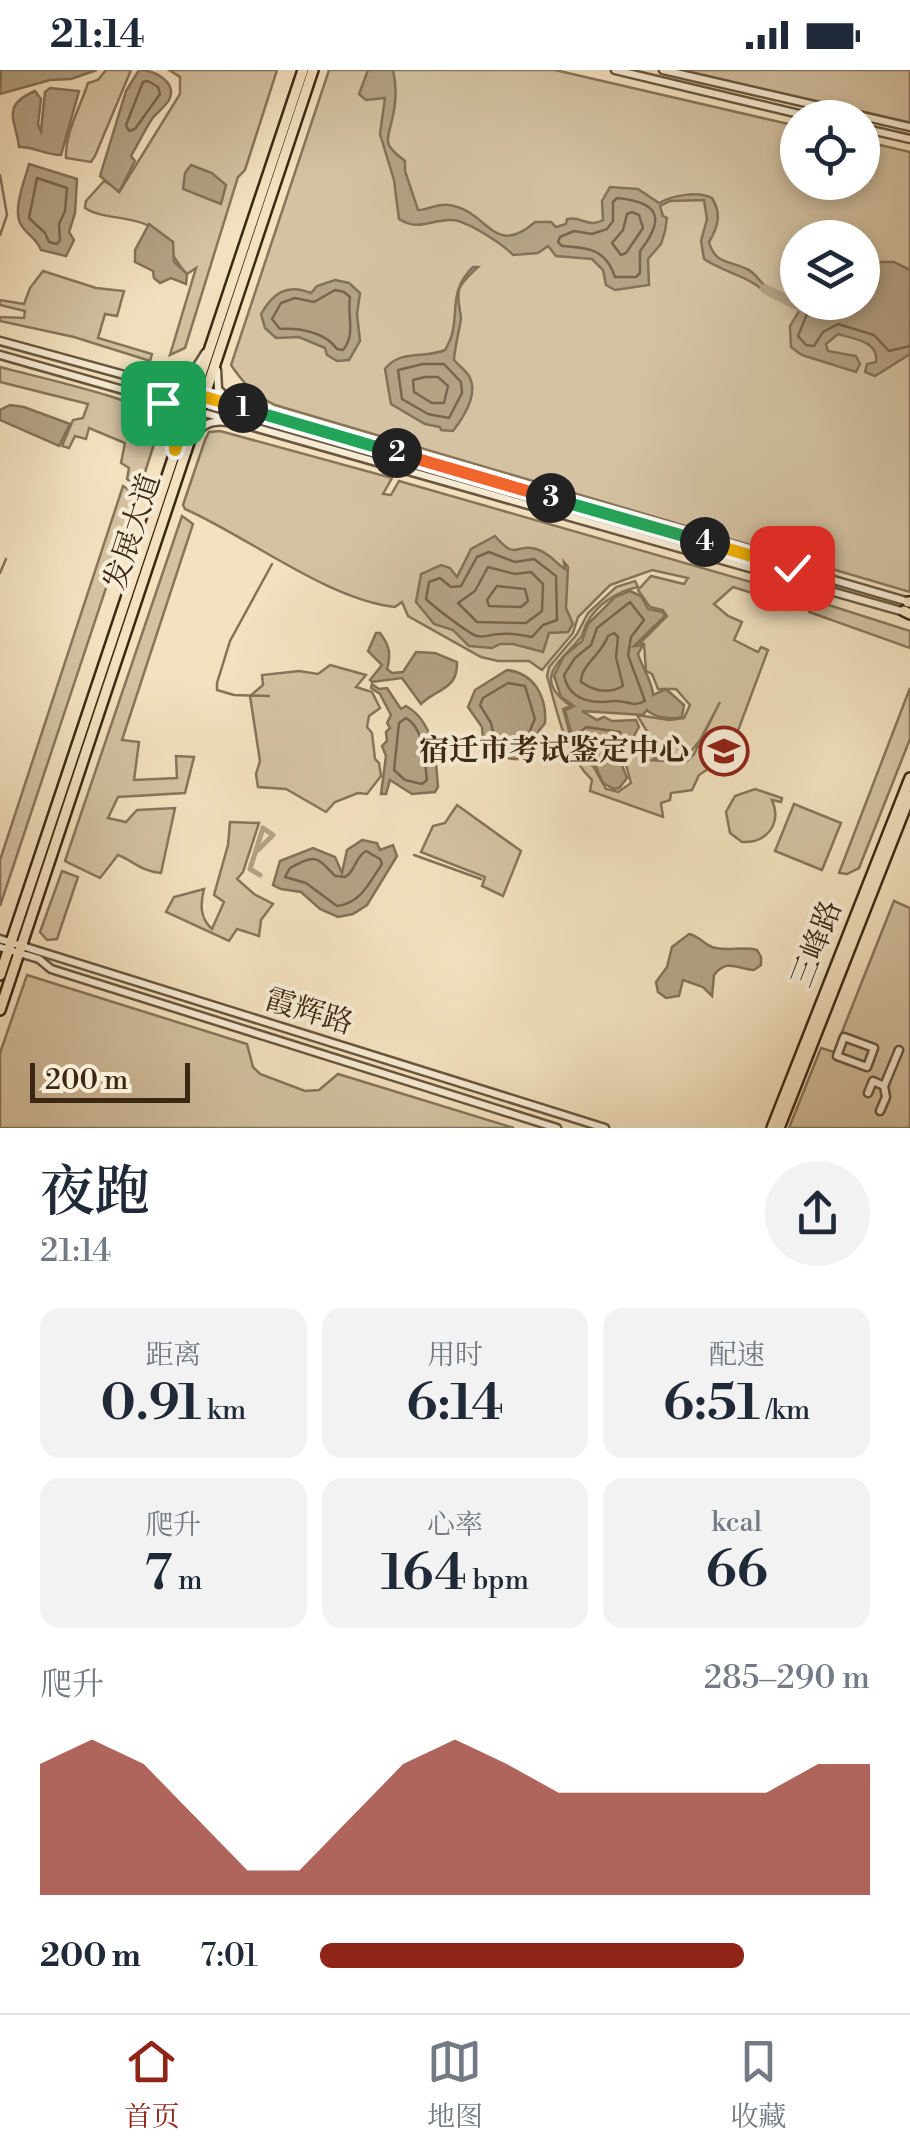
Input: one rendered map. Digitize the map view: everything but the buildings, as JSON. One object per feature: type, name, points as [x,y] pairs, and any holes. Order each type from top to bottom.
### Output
[{"type":"main road","name":"发展大道","points":[[219,336],[303,70]]},
{"type":"main road","name":"发展大道","points":[[0,975],[313,70]]},
{"type":"main road","name":"三峰路","points":[[775,1128],[910,778]]},
{"type":"main road","name":"三峰路","points":[[775,1128],[910,796]]},
{"type":"main road","name":"发展大道","points":[[0,1010],[12,947]]},
{"type":"street","points":[[614,70],[780,109]]},
{"type":"street","points":[[663,70],[910,127]]},
{"type":"street","points":[[880,132],[910,139]]},
{"type":"street","points":[[134,378],[172,383],[186,378],[219,336]]},
{"type":"street","points":[[219,336],[218,388],[226,399],[255,412]]},
{"type":"street","points":[[0,341],[199,395],[909,607]]},
{"type":"street","points":[[0,354],[909,607]]},
{"type":"street","points":[[129,391],[167,406],[174,417],[180,452]]},
{"type":"street","points":[[180,452],[209,422],[248,425]]},
{"type":"street","name":"霞辉路","points":[[0,939],[51,969],[557,1128]]},
{"type":"street","name":"霞辉路","points":[[12,947],[604,1128]]},
{"type":"street","points":[[844,1037],[874,1048],[867,1068],[837,1056],[844,1037]]},
{"type":"street","points":[[880,1111],[886,1097],[884,1086],[899,1050]]},
{"type":"street","points":[[868,1093],[873,1081],[884,1086]]},
{"type":"shaded area","points":[[106,70],[131,70],[95,156],[91,162],[66,158],[70,129],[88,83],[98,80]]},
{"type":"shaded area","points":[[169,70],[277,70],[245,170],[238,177],[185,348],[170,355],[196,268],[187,274],[147,225],[85,208],[86,201],[104,181],[120,191],[180,94],[180,77]]},
{"type":"shaded area","points":[[329,70],[555,70],[780,122],[780,200],[880,200],[880,145],[910,152],[910,592],[275,405],[240,378],[231,365]]},
{"type":"shaded area","points":[[670,70],[910,70],[910,125],[880,118],[880,100],[801,100]]},
{"type":"shaded area","points":[[43,271],[96,288],[124,291],[117,316],[105,314],[98,338],[152,354],[150,361],[74,337],[0,321],[0,317],[24,318],[25,311],[0,305],[0,300],[24,304]]},
{"type":"shaded area","points":[[0,367],[112,397],[163,421],[161,438],[154,444],[140,488],[127,479],[129,468],[121,463],[125,443],[89,428],[86,439],[75,436],[69,448],[62,446],[73,420],[83,418],[88,404],[0,382]]},
{"type":"shaded area","points":[[220,431],[392,478],[383,494],[391,495],[399,481],[786,592],[787,604],[733,587],[714,604],[742,622],[734,640],[758,652],[761,647],[768,650],[726,763],[720,761],[699,775],[692,790],[671,793],[670,800],[661,803],[663,817],[590,791],[592,780],[568,745],[547,676],[549,667],[577,634],[588,613],[616,587],[635,581],[638,587],[609,599],[591,616],[581,637],[554,670],[553,687],[571,706],[563,709],[572,742],[606,789],[618,792],[631,783],[625,761],[633,750],[646,760],[686,762],[694,754],[720,702],[685,759],[654,758],[638,752],[638,740],[645,739],[648,733],[637,715],[684,718],[690,705],[676,689],[658,689],[652,674],[646,671],[644,644],[640,643],[667,616],[663,610],[650,607],[638,590],[651,576],[684,584],[688,578],[652,570],[610,585],[578,617],[573,633],[542,670],[529,661],[481,657],[408,616],[402,602],[395,607],[343,593],[185,509],[183,505],[205,440],[209,432]]},
{"type":"shaded area","points":[[123,486],[137,495],[0,906],[0,860]]},
{"type":"shaded area","points":[[182,516],[193,524],[122,740],[139,742],[134,780],[177,778],[176,756],[194,757],[185,793],[118,797],[108,818],[126,822],[137,810],[175,808],[161,873],[118,855],[100,878],[65,861]]},
{"type":"shaded area","points":[[816,601],[910,631],[910,648],[809,612]]},
{"type":"shaded area","points":[[330,665],[366,675],[356,687],[372,692],[380,708],[369,716],[367,727],[372,733],[381,776],[367,794],[358,793],[335,802],[326,812],[286,789],[258,787],[260,761],[250,696],[263,685],[262,675],[299,671],[318,674]]},
{"type":"shaded area","points":[[910,688],[910,739],[859,868],[839,873]]},
{"type":"shaded area","points":[[755,789],[782,798],[781,802],[772,800],[775,817],[770,830],[759,839],[742,842],[730,833],[726,812],[735,796]]},
{"type":"shaded area","points":[[794,804],[841,823],[822,870],[775,851]]},
{"type":"shaded area","points":[[457,805],[521,851],[503,896],[482,886],[485,877],[421,852],[433,826],[445,823]]},
{"type":"shaded area","points":[[230,822],[259,823],[243,872],[237,879],[273,904],[261,920],[259,936],[237,929],[229,941],[166,912],[174,897],[204,889],[202,911],[212,929],[224,902],[214,895]]},
{"type":"shaded area","points":[[62,871],[78,877],[57,939],[47,940],[40,932]]},
{"type":"shaded area","points":[[894,901],[910,908],[910,1128],[789,1128],[821,1048],[834,1052]]},
{"type":"shaded area","points":[[27,975],[247,1044],[253,1067],[260,1074],[305,1091],[319,1090],[338,1074],[514,1128],[0,1128],[0,1053]]},
{"type":"water","points":[[1,70],[97,70],[71,79],[50,80],[0,94]]},
{"type":"water","points":[[139,70],[163,78],[171,94],[131,156],[135,161],[119,192],[100,176],[126,91]]},
{"type":"water","points":[[368,70],[393,70],[395,102],[388,144],[405,161],[418,210],[444,205],[462,209],[509,236],[535,222],[551,222],[556,227],[566,224],[567,219],[593,223],[603,220],[602,201],[610,187],[638,189],[659,203],[686,195],[706,196],[712,198],[718,215],[709,242],[712,249],[719,258],[752,272],[765,286],[764,291],[704,259],[704,200],[670,201],[660,206],[667,218],[661,244],[648,259],[649,285],[615,290],[606,285],[603,270],[592,259],[556,256],[548,246],[538,253],[513,255],[458,221],[406,223],[399,219],[394,180],[380,134],[385,98],[366,100],[359,94]]},
{"type":"water","points":[[50,88],[79,91],[61,155],[19,147],[14,121],[17,102],[35,91],[41,99],[41,131],[45,92]]},
{"type":"water","points":[[29,164],[77,179],[75,213],[69,232],[74,240],[66,256],[41,250],[20,223],[19,202]]},
{"type":"water","points":[[191,165],[212,173],[226,185],[221,204],[183,189],[185,173]]},
{"type":"water","points":[[149,224],[173,242],[174,262],[187,274],[186,284],[171,278],[160,283],[153,271],[135,262],[135,250]]},
{"type":"water","points":[[880,262],[894,262],[910,270],[910,354],[875,376],[865,372],[867,364],[876,362],[870,345],[838,334],[826,344],[828,351],[856,356],[860,364],[856,372],[802,355],[791,347],[790,326],[794,320],[880,320]]},
{"type":"water","points":[[473,267],[478,267],[459,290],[461,318],[454,360],[470,378],[471,399],[453,431],[441,430],[391,404],[385,369],[398,359],[445,350],[459,288]]},
{"type":"water","points":[[335,280],[349,283],[360,293],[360,341],[349,360],[337,361],[327,355],[325,348],[299,337],[276,338],[265,328],[261,314],[276,295],[295,289],[311,293],[317,286]]},
{"type":"water","points":[[10,405],[70,424],[59,446],[0,420],[0,410]]},
{"type":"water","points":[[495,536],[508,548],[539,550],[565,569],[564,562],[568,567],[566,608],[573,624],[568,632],[549,633],[543,652],[513,644],[492,648],[469,646],[453,630],[434,624],[416,602],[421,574],[441,565],[457,577],[471,549]]},
{"type":"water","points":[[630,591],[641,596],[648,609],[665,616],[634,646],[643,645],[638,654],[653,695],[666,689],[684,705],[682,717],[673,718],[647,710],[643,715],[582,711],[597,720],[636,720],[639,727],[620,760],[627,778],[614,789],[603,783],[594,763],[578,748],[565,710],[574,706],[561,697],[554,676],[564,656],[582,641],[588,624],[615,597]]},
{"type":"water","points":[[376,633],[388,646],[387,669],[392,673],[403,672],[416,652],[435,653],[457,662],[454,678],[421,704],[402,678],[372,682],[382,665],[368,651]]},
{"type":"water","points":[[507,670],[531,681],[544,703],[545,723],[528,759],[507,758],[494,750],[483,739],[482,727],[468,707],[475,690]]},
{"type":"water","points":[[372,684],[379,689],[387,688],[401,709],[406,706],[423,721],[434,752],[438,787],[435,792],[412,794],[390,780],[386,794],[381,794],[386,756],[382,746],[387,741],[391,715]]},
{"type":"water","points":[[362,840],[377,843],[380,850],[393,845],[397,856],[367,905],[353,914],[338,917],[320,909],[301,892],[273,885],[280,861],[313,848],[335,857],[342,873],[347,850]]},
{"type":"water","points":[[689,934],[717,948],[757,950],[761,965],[754,970],[723,967],[714,975],[712,996],[703,987],[683,980],[679,996],[666,998],[658,992],[656,982],[667,967],[672,947]]},
{"type":"waterway","points":[[0,175],[7,215],[0,235]]},
{"type":"waterway","points":[[765,289],[780,296]]},
{"type":"waterway","points":[[0,573],[6,559]]},
{"type":"waterway","points":[[269,696],[234,695],[217,690],[217,683],[230,641],[272,564]]},
{"type":"waterway","points":[[258,850],[273,835],[263,828],[250,869],[260,875]]},
{"type":"waterway","points":[[414,855],[481,879]]},
{"type":"place","name":"宿迁市考试鉴定中心","points":[[724,751]]},
{"type":"route","points":[[163,403],[174,417],[175,450],[194,394],[792,568]]}]
